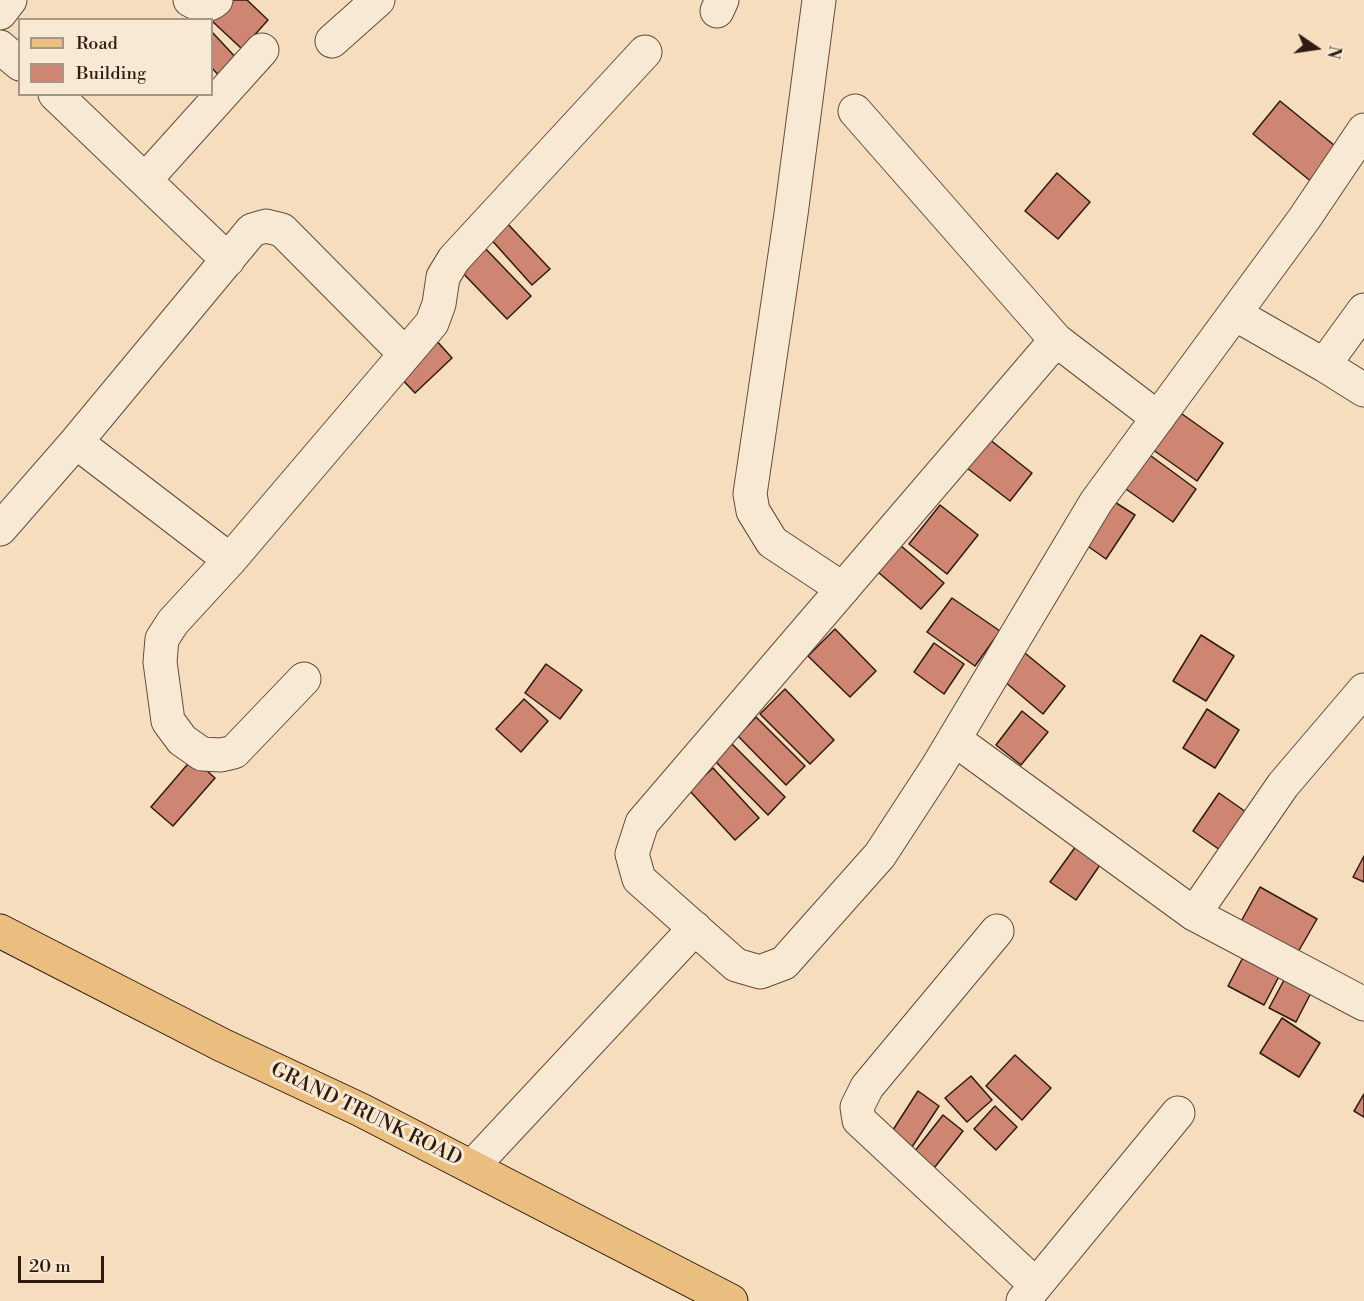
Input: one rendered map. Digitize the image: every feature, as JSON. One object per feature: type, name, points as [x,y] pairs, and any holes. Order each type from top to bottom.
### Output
[{"type":"main road","name":"GRAND TRUNK ROAD","points":[[0,931],[212,1039],[361,1110],[731,1301]]},
{"type":"street","points":[[0,13],[10,0]]},
{"type":"street","points":[[190,0],[200,5],[211,4],[216,0]]},
{"type":"street","points":[[332,41],[378,0]]},
{"type":"street","points":[[819,0],[793,202],[750,494],[753,511],[772,542],[843,589]]},
{"type":"street","points":[[0,47],[18,62]]},
{"type":"street","points":[[145,180],[262,50]]},
{"type":"street","points":[[304,679],[234,752],[220,755],[202,754],[182,740],[168,721],[160,662],[162,639],[173,622],[230,560],[432,323],[439,304],[443,277],[454,259],[645,52]]},
{"type":"street","points":[[57,96],[228,260]]},
{"type":"street","points":[[855,111],[1056,340],[1158,418]]},
{"type":"street","points":[[1056,340],[642,823],[632,854],[639,879],[736,965],[760,972],[784,963],[880,855],[954,739],[1096,502],[1304,219],[1364,130]]},
{"type":"street","points":[[0,529],[76,442],[252,230],[266,226],[282,230],[405,354]]},
{"type":"street","points":[[1324,365],[1364,310]]},
{"type":"street","points":[[1235,314],[1364,390]]},
{"type":"street","points":[[76,442],[230,560]]},
{"type":"street","points":[[1194,914],[1283,785],[1364,690]]},
{"type":"street","points":[[954,739],[1194,914],[1364,1004]]},
{"type":"street","points":[[472,1167],[695,928]]},
{"type":"street","points":[[997,931],[867,1087],[857,1107],[859,1120],[1030,1293],[1178,1113]]},
{"type":"building","points":[[230,0],[247,0],[268,20],[242,49],[213,20]]},
{"type":"building","points":[[213,33],[239,61],[221,78],[213,69]]},
{"type":"building","points":[[1280,101],[1340,150],[1313,183],[1253,134]]},
{"type":"building","points":[[1057,173],[1090,202],[1058,239],[1025,211]]},
{"type":"building","points":[[505,221],[550,269],[532,285],[488,236]]},
{"type":"building","points":[[482,245],[531,296],[507,319],[458,268]]},
{"type":"building","points":[[435,339],[452,358],[415,393],[397,374]]},
{"type":"building","points":[[1175,409],[1223,443],[1197,481],[1149,447]]},
{"type":"building","points":[[989,439],[1032,473],[1010,501],[967,468]]},
{"type":"building","points":[[1147,453],[1196,489],[1173,522],[1123,487]]},
{"type":"building","points":[[1110,499],[1135,515],[1106,559],[1082,542]]},
{"type":"building","points":[[940,505],[978,535],[947,574],[909,544]]},
{"type":"building","points":[[900,545],[944,583],[921,609],[878,572]]},
{"type":"building","points":[[952,598],[1000,631],[975,666],[927,632]]},
{"type":"building","points":[[835,629],[876,671],[850,697],[808,656]]},
{"type":"building","points":[[1201,635],[1234,656],[1206,701],[1173,681]]},
{"type":"building","points":[[934,643],[964,664],[944,694],[914,672]]},
{"type":"building","points":[[1020,649],[1065,686],[1043,714],[998,676]]},
{"type":"building","points":[[546,664],[582,690],[560,719],[525,693]]},
{"type":"building","points":[[785,689],[834,740],[810,764],[760,714]]},
{"type":"building","points":[[524,699],[548,721],[521,752],[496,729]]},
{"type":"building","points":[[1207,709],[1239,730],[1215,768],[1183,748]]},
{"type":"building","points":[[1022,711],[1048,732],[1021,765],[996,745]]},
{"type":"building","points":[[756,717],[805,766],[786,785],[738,736]]},
{"type":"building","points":[[730,742],[785,797],[768,815],[713,759]]},
{"type":"building","points":[[193,758],[215,778],[173,826],[151,807]]},
{"type":"building","points":[[713,768],[759,818],[735,840],[689,790]]},
{"type":"building","points":[[1219,793],[1246,812],[1220,850],[1193,831]]},
{"type":"building","points":[[1079,842],[1104,859],[1076,900],[1050,882]]},
{"type":"building","points":[[1364,856],[1364,882],[1353,877]]},
{"type":"building","points":[[1260,887],[1317,919],[1294,959],[1238,927]]},
{"type":"building","points":[[1249,946],[1285,965],[1264,1005],[1228,986]]},
{"type":"building","points":[[1290,969],[1316,983],[1296,1022],[1269,1008]]},
{"type":"building","points":[[1282,1018],[1320,1043],[1299,1077],[1260,1053]]},
{"type":"building","points":[[1015,1055],[1051,1088],[1022,1120],[986,1086]]},
{"type":"building","points":[[971,1076],[992,1100],[967,1122],[945,1098]]},
{"type":"building","points":[[918,1091],[939,1106],[912,1147],[891,1133]]},
{"type":"building","points":[[1364,1094],[1364,1117],[1354,1111]]},
{"type":"building","points":[[995,1106],[1017,1127],[996,1150],[974,1129]]},
{"type":"building","points":[[943,1115],[963,1131],[931,1172],[911,1156]]}]
